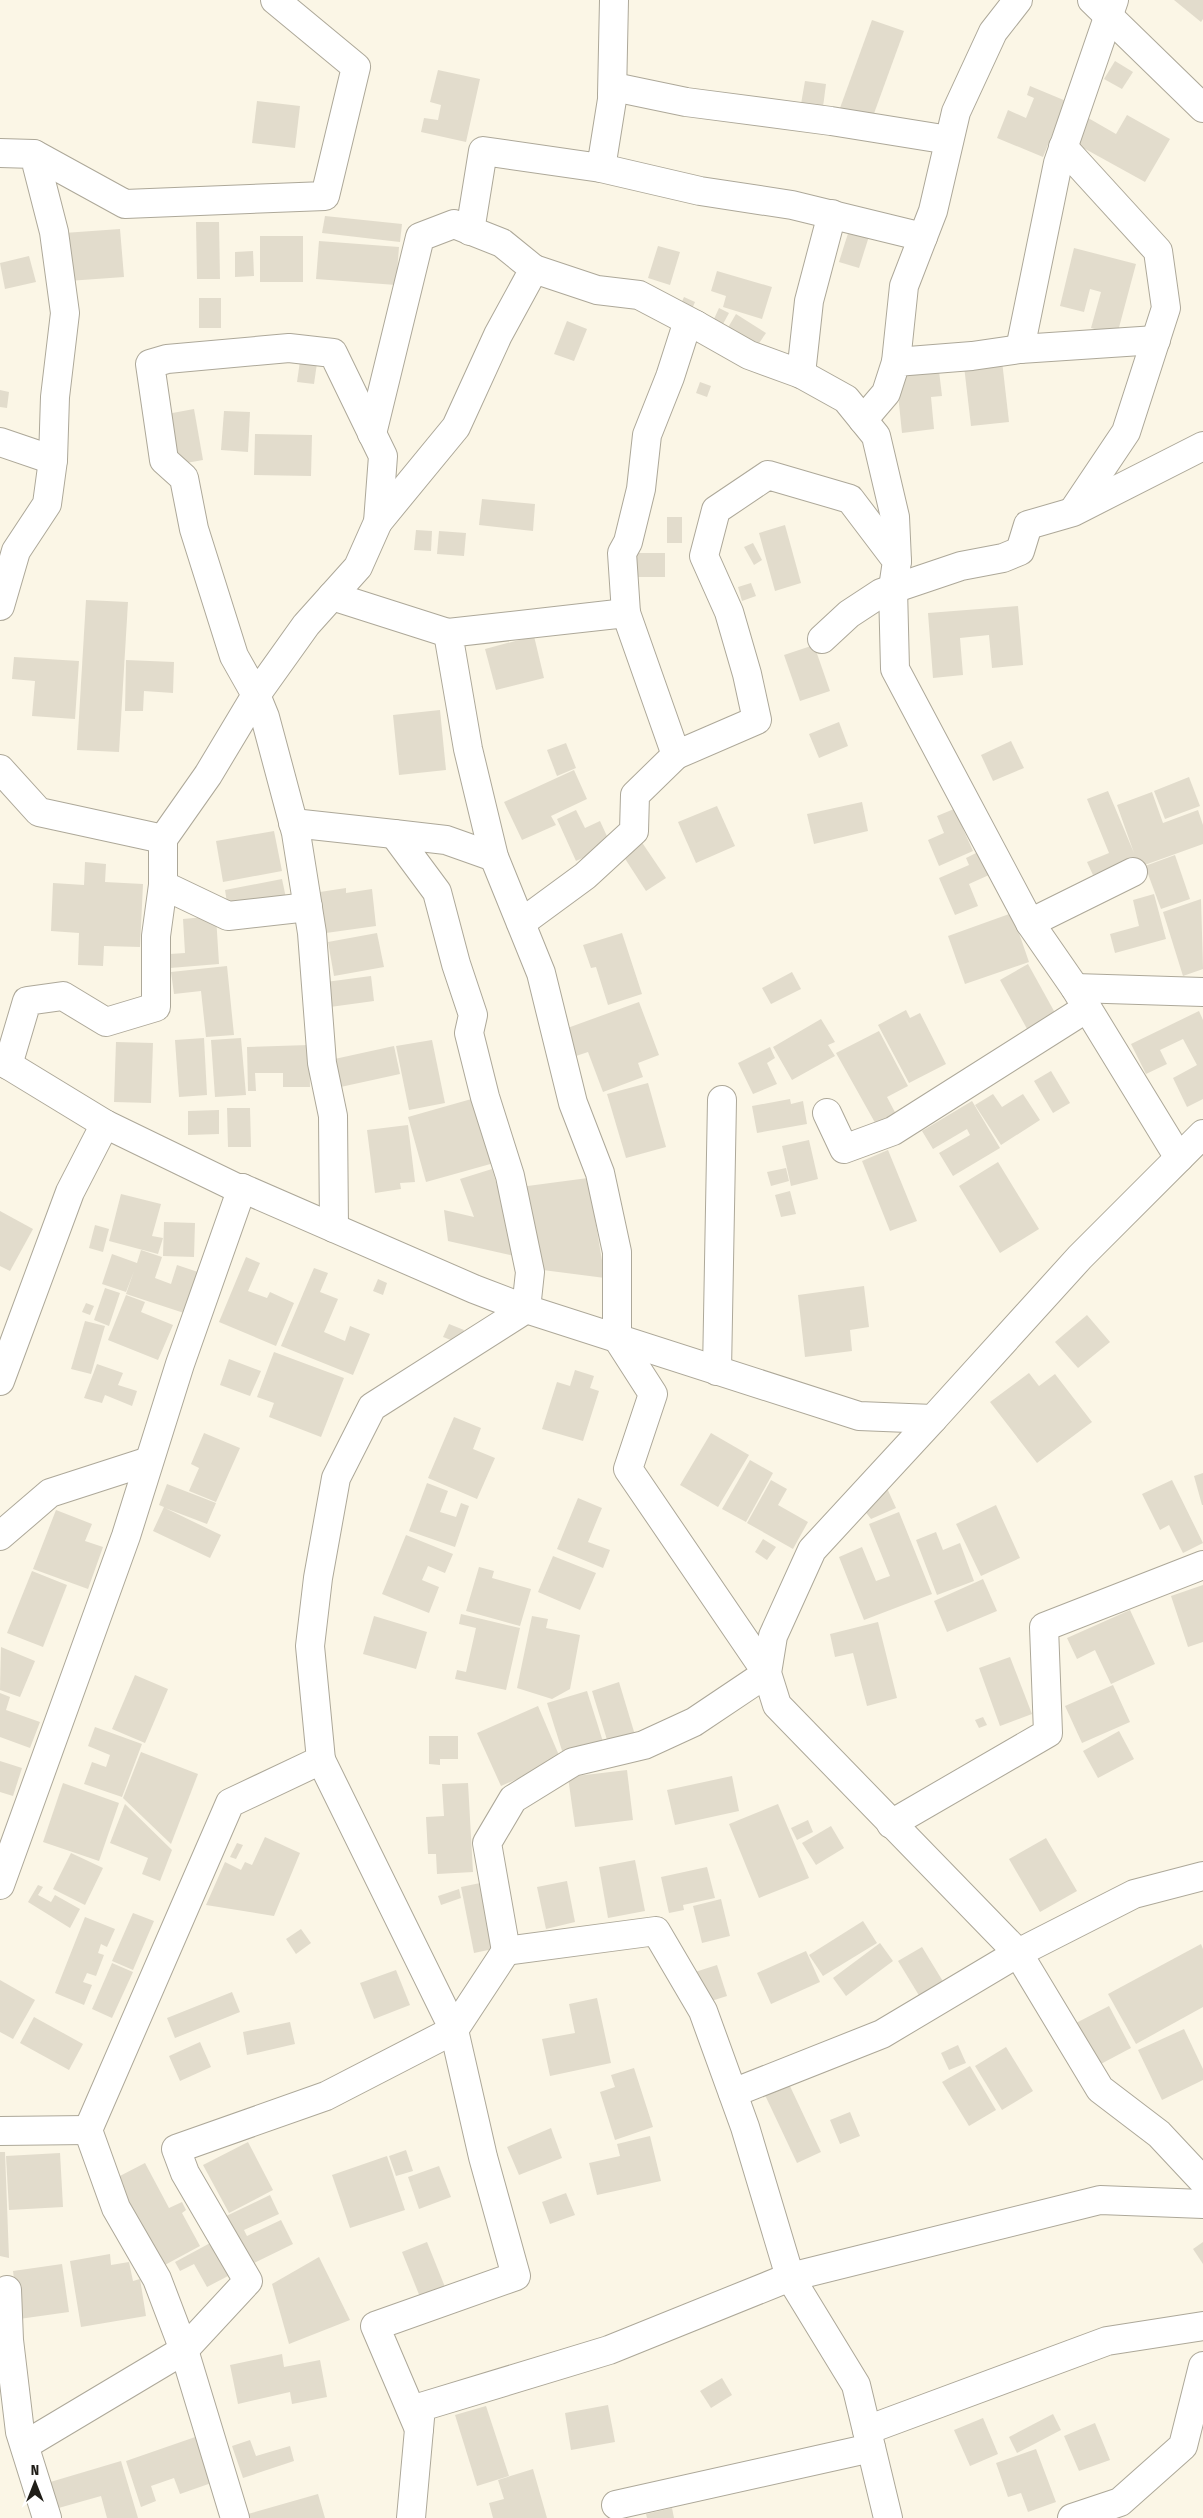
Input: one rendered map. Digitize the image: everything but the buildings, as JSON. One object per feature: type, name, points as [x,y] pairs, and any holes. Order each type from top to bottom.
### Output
[{"type":"street","points":[[0,153],[34,154],[125,204],[324,196],[356,67],[275,0]]},
{"type":"street","points":[[612,95],[614,0]]},
{"type":"street","points":[[863,420],[886,393],[896,362],[904,286],[933,211],[956,112],[993,32],[1018,0]]},
{"type":"street","points":[[1020,349],[1058,163],[1105,5],[1203,108]]},
{"type":"street","points":[[600,168],[614,87],[686,102],[831,121],[949,140]]},
{"type":"street","points":[[1063,147],[1158,251],[1166,308],[1126,432],[1073,512]]},
{"type":"street","points":[[470,231],[483,151],[600,168],[700,191],[792,205],[923,237]]},
{"type":"street","points":[[0,606],[16,551],[47,504],[53,460],[55,397],[65,313],[54,232],[34,154]]},
{"type":"street","points":[[802,374],[809,302],[832,214]]},
{"type":"street","points":[[372,434],[420,237],[454,224],[502,243],[534,269],[597,290],[639,295],[749,355],[802,374],[846,399],[876,436],[895,517],[897,561],[894,588],[895,669],[1030,923],[1081,998],[1179,1158]]},
{"type":"street","points":[[534,269],[498,336],[456,427],[378,522],[358,567],[306,625],[256,695],[208,775],[163,839],[163,885],[156,936],[156,1007],[106,1022],[63,996],[27,1000],[3,1063],[104,1124],[237,1188],[242,1188],[474,1289],[526,1308],[859,1416],[933,1419]]},
{"type":"street","points":[[676,755],[626,613],[622,553],[628,542],[641,489],[646,435],[670,377],[687,324],[696,325]]},
{"type":"street","points":[[896,362],[972,356],[1020,349],[1156,340]]},
{"type":"street","points":[[334,1228],[333,1116],[322,1063],[312,933],[293,823],[265,717],[256,695],[234,656],[194,529],[184,478],[164,460],[150,364],[186,357],[289,348],[333,353],[383,456],[378,522]]},
{"type":"street","points":[[0,442],[53,460]]},
{"type":"street","points":[[822,639],[849,614],[881,593],[961,566],[1003,558],[1020,551],[1028,525],[1073,512],[1203,446]]},
{"type":"street","points":[[521,923],[585,876],[634,831],[636,795],[676,755],[757,720],[747,674],[728,612],[704,556],[716,510],[768,475],[850,499],[897,561]]},
{"type":"street","points":[[332,596],[448,633],[626,613]]},
{"type":"street","points":[[448,633],[468,749],[494,856],[541,973],[573,1103],[600,1173],[618,1252],[617,1338],[653,1394],[628,1469],[767,1673],[777,1705],[1018,1953],[1100,2088],[1159,2134],[1203,2181]]},
{"type":"street","points":[[0,769],[40,812],[163,839]]},
{"type":"street","points":[[293,823],[446,840],[494,856]]},
{"type":"street","points":[[394,834],[437,892],[456,964],[473,1015],[469,1034],[485,1097],[510,1176],[530,1272],[526,1308]]},
{"type":"street","points":[[1030,923],[1133,872]]},
{"type":"street","points":[[163,885],[228,916],[308,907]]},
{"type":"street","points":[[827,1113],[844,1149],[893,1131],[1081,998],[1203,992]]},
{"type":"street","points":[[717,1371],[722,1100]]},
{"type":"street","points":[[0,1381],[70,1192],[104,1124]]},
{"type":"street","points":[[25,2444],[184,2350],[248,2281],[185,2173],[176,2150],[326,2096],[454,2030],[506,1951],[487,1843],[513,1799],[573,1762],[644,1745],[694,1722],[767,1673],[773,1636],[812,1550],[1080,1257],[1203,1134]]},
{"type":"street","points":[[0,1885],[126,1536],[180,1364],[242,1188]]},
{"type":"street","points":[[419,2429],[375,2326],[516,2276],[483,2157],[454,2030],[321,1760],[310,1646],[318,1578],[336,1478],[372,1407],[526,1308]]},
{"type":"street","points":[[0,1536],[50,1493],[150,1461]]},
{"type":"street","points":[[891,1824],[1048,1732],[1044,1627],[1203,1565]]},
{"type":"street","points":[[235,2518],[184,2350],[157,2279],[116,2208],[88,2130],[230,1803],[321,1760]]},
{"type":"street","points":[[733,2093],[882,2034],[1018,1953],[1134,1894],[1203,1876]]},
{"type":"street","points":[[506,1951],[656,1931],[703,2011],[745,2127],[790,2277],[856,2385],[888,2518]]},
{"type":"street","points":[[0,2131],[88,2130]]},
{"type":"street","points":[[411,2518],[421,2407],[609,2350],[790,2277],[1100,2200],[1203,2204]]},
{"type":"street","points":[[7,2290],[10,2349],[20,2432],[47,2518]]},
{"type":"street","points":[[616,2506],[869,2439],[1107,2341],[1203,2326]]},
{"type":"street","points":[[1072,2518],[1120,2502],[1183,2446],[1203,2366]]}]
